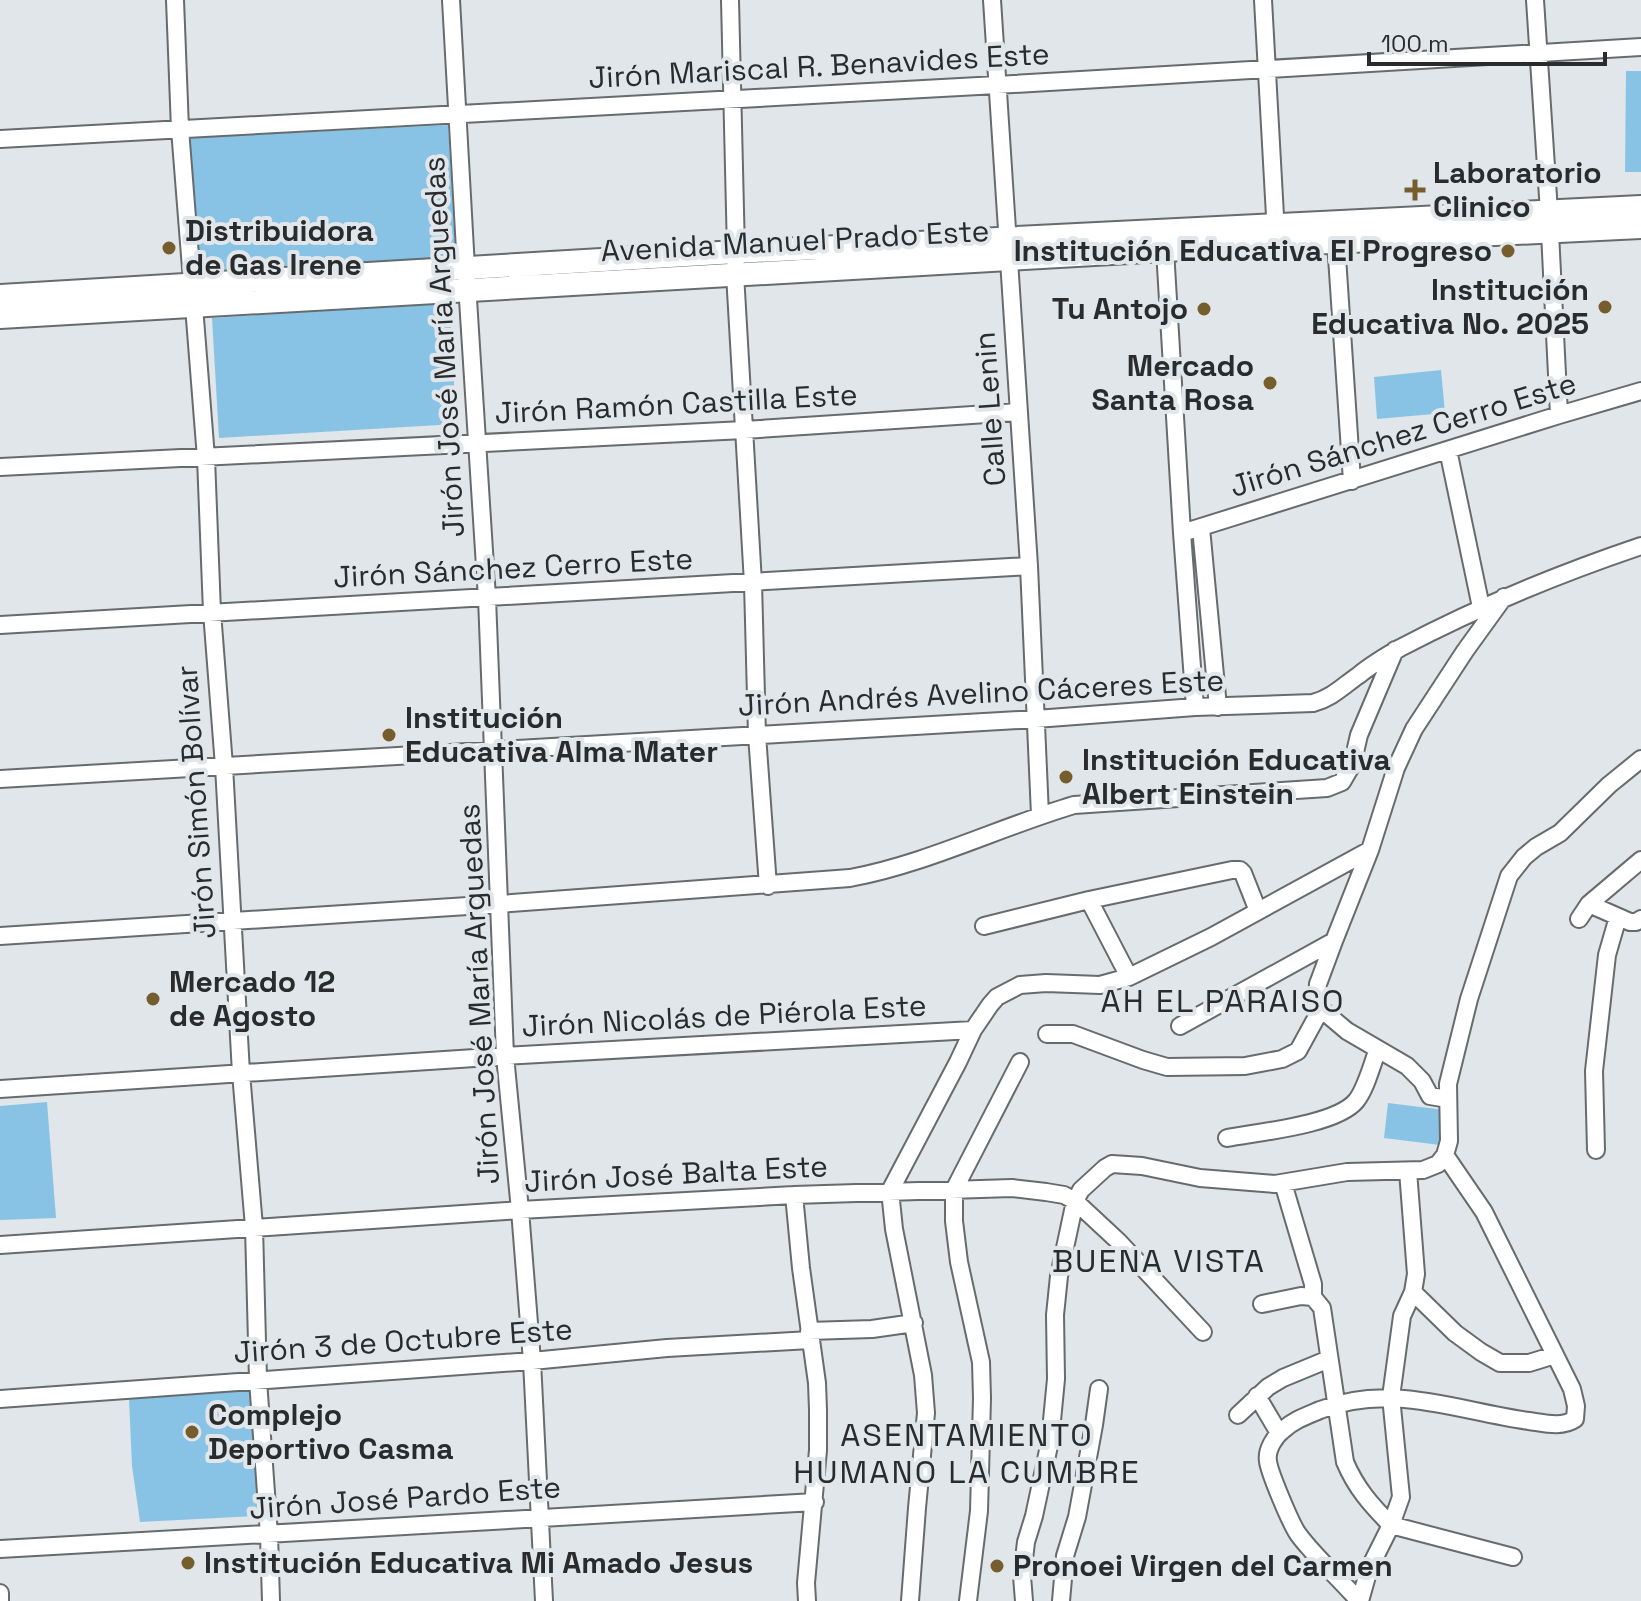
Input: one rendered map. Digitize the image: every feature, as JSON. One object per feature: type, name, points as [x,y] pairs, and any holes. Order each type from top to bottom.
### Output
[{"type":"street","name":"Jirón Simón Bolívar","points":[[175,0],[180,129],[206,458],[212,612],[241,1073],[254,1227],[258,1380],[271,1601]]},
{"type":"street","name":"Jirón José María Arguedas","points":[[451,0],[487,598],[505,1056],[532,1361],[544,1601]]},
{"type":"street","points":[[730,0],[736,263],[753,583],[757,735],[768,886]]},
{"type":"street","name":"Calle Lenin","points":[[992,0],[1029,566],[1040,815]]},
{"type":"street","points":[[1263,0],[1276,235]]},
{"type":"street","points":[[1535,0],[1559,415]]},
{"type":"street","name":"Jirón Mariscal R. Benavides Este","points":[[0,139],[1641,47]]},
{"type":"street","name":"Avenida Manuel Prado Este","points":[[1008,248],[1165,250],[1276,235],[1336,242],[1550,222],[1641,207]]},
{"type":"street","name":"Avenida Manuel Prado Este","points":[[0,296],[193,295],[1008,248],[1550,222],[1641,227]]},
{"type":"street","points":[[1336,242],[1352,481]]},
{"type":"street","points":[[1165,250],[1195,707]]},
{"type":"street","name":"Avenida Manuel Prado Este","points":[[0,317],[193,295]]},
{"type":"street","name":"Jirón Sánchez Cerro Este","points":[[1182,533],[1641,391]]},
{"type":"street","name":"Jirón Ramón Castilla Este","points":[[0,467],[744,430],[1019,412]]},
{"type":"street","points":[[1448,450],[1481,607]]},
{"type":"street","points":[[1201,528],[1218,707]]},
{"type":"street","name":"Jirón Andrés Avelino Cáceres Este","points":[[0,779],[1036,719],[1195,707],[1313,703],[1326,700],[1395,650],[1481,607],[1567,571],[1641,546]]},
{"type":"street","name":"Jirón Sánchez Cerro Este","points":[[0,625],[1029,566]]},
{"type":"street","points":[[1448,1099],[1430,1096],[1422,1081],[1407,1066],[1347,1031],[1321,1009],[1317,997],[1318,984],[1370,850],[1396,768],[1414,729],[1505,596]]},
{"type":"street","points":[[0,936],[850,878],[874,873],[1074,805],[1327,788],[1342,782],[1352,765],[1359,735],[1395,650]]},
{"type":"street","points":[[1024,1601],[1022,1576],[1026,1542],[1050,1441],[1059,1276],[1075,1201],[1081,1190],[1112,1164],[1142,1166],[1200,1178],[1275,1184],[1347,1172],[1423,1170],[1438,1164],[1445,1155],[1449,1141],[1448,1084],[1469,999],[1509,876],[1524,857],[1560,833],[1641,759]]},
{"type":"street","points":[[910,1601],[926,1413],[923,1375],[894,1229],[890,1191],[973,1030],[997,997],[1020,985],[1100,985],[1129,977],[1211,937],[1370,850]]},
{"type":"street","points":[[1579,919],[1589,904],[1641,860]]},
{"type":"street","points":[[984,926],[1089,900],[1240,870],[1258,911]]},
{"type":"street","points":[[1089,900],[1129,977]]},
{"type":"street","points":[[1589,904],[1630,922],[1641,919]]},
{"type":"street","points":[[1596,1150],[1594,1071],[1607,955],[1618,917]]},
{"type":"street","points":[[1180,1026],[1334,941]]},
{"type":"street","points":[[1047,1034],[1073,1034],[1167,1067],[1245,1066],[1282,1059],[1298,1051],[1321,1009]]},
{"type":"street","name":"Jirón Nicolás de Piérola Este","points":[[0,1089],[973,1030]]},
{"type":"street","points":[[1227,1138],[1320,1120],[1345,1111],[1358,1099],[1378,1049]]},
{"type":"street","points":[[968,1601],[979,1511],[981,1362],[959,1262],[954,1190],[1020,1062]]},
{"type":"street","points":[[1360,1601],[1297,1532],[1267,1459],[1274,1436],[1293,1421],[1336,1404],[1391,1397],[1421,1399],[1551,1424],[1568,1423],[1575,1419],[1572,1389],[1484,1212],[1445,1155]]},
{"type":"street","points":[[1360,1601],[1369,1569],[1401,1497],[1391,1397],[1402,1316],[1413,1292],[1416,1274],[1408,1171]]},
{"type":"street","points":[[1283,1183],[1313,1284],[1313,1297],[1322,1308],[1345,1462],[1353,1481],[1391,1525],[1513,1557]]},
{"type":"street","name":"Jirón José Balta Este","points":[[0,1245],[520,1210],[794,1195],[1012,1188],[1064,1195],[1075,1201],[1118,1241],[1203,1332]]},
{"type":"street","points":[[794,1195],[818,1410],[807,1601]]},
{"type":"street","points":[[1413,1292],[1455,1333],[1500,1363],[1529,1363],[1555,1355]]},
{"type":"street","points":[[1262,1304],[1301,1296],[1313,1297]]},
{"type":"street","name":"Jirón 3 de Octubre Este","points":[[0,1399],[532,1361],[810,1336],[914,1323]]},
{"type":"street","points":[[1238,1415],[1268,1387],[1329,1359]]},
{"type":"street","points":[[1061,1601],[1065,1556],[1077,1517],[1099,1389]]},
{"type":"street","points":[[1257,1396],[1279,1433]]},
{"type":"street","name":"Jirón José Pardo Este","points":[[0,1549],[815,1502]]},
{"type":"street","points":[[0,1593],[0,1601]]},
{"type":"shaded area","points":[[1626,71],[1641,71],[1641,172],[1625,172]]},
{"type":"shaded area","points":[[448,125],[456,261],[199,273],[190,138]]},
{"type":"shaded area","points":[[450,303],[456,424],[219,438],[212,318]]},
{"type":"shaded area","points":[[1441,370],[1445,413],[1377,419],[1374,377]]},
{"type":"shaded area","points":[[47,1102],[56,1218],[0,1220],[0,1106]]},
{"type":"shaded area","points":[[1388,1103],[1445,1110],[1440,1145],[1384,1138]]},
{"type":"shaded area","name":"Complejo Deportivo Casma","points":[[251,1390],[258,1516],[140,1522],[132,1466],[129,1399]]},
{"type":"place","name":"Laboratorio Clinico","points":[[1415,190]]},
{"type":"place","name":"Distribuidora de Gas Irene","points":[[169,248]]},
{"type":"place","name":"Institución Educativa El Progreso","points":[[1508,251]]},
{"type":"place","name":"Institución Educativa No. 2025","points":[[1605,307]]},
{"type":"place","name":"Tu Antojo","points":[[1204,309]]},
{"type":"place","name":"Mercado Santa Rosa","points":[[1270,383]]},
{"type":"place","name":"Institución Educativa Alma Mater","points":[[389,735]]},
{"type":"place","name":"Institución Educativa Albert Einstein","points":[[1066,777]]},
{"type":"place","name":"Mercado 12 de Agosto","points":[[153,999]]},
{"type":"place","name":"Complejo Deportivo Casma","points":[[192,1432]]},
{"type":"place","name":"Institución Educativa Mi Amado Jesus","points":[[188,1563]]},
{"type":"place","name":"Pronoei Virgen del Carmen","points":[[997,1566]]},
{"type":"district","name":"AH EL PARAISO","points":[[1223,1001]]},
{"type":"district","name":"BUENA VISTA","points":[[1159,1261]]},
{"type":"district","name":"ASENTAMIENTO HUMANO LA CUMBRE","points":[[967,1454]]}]
